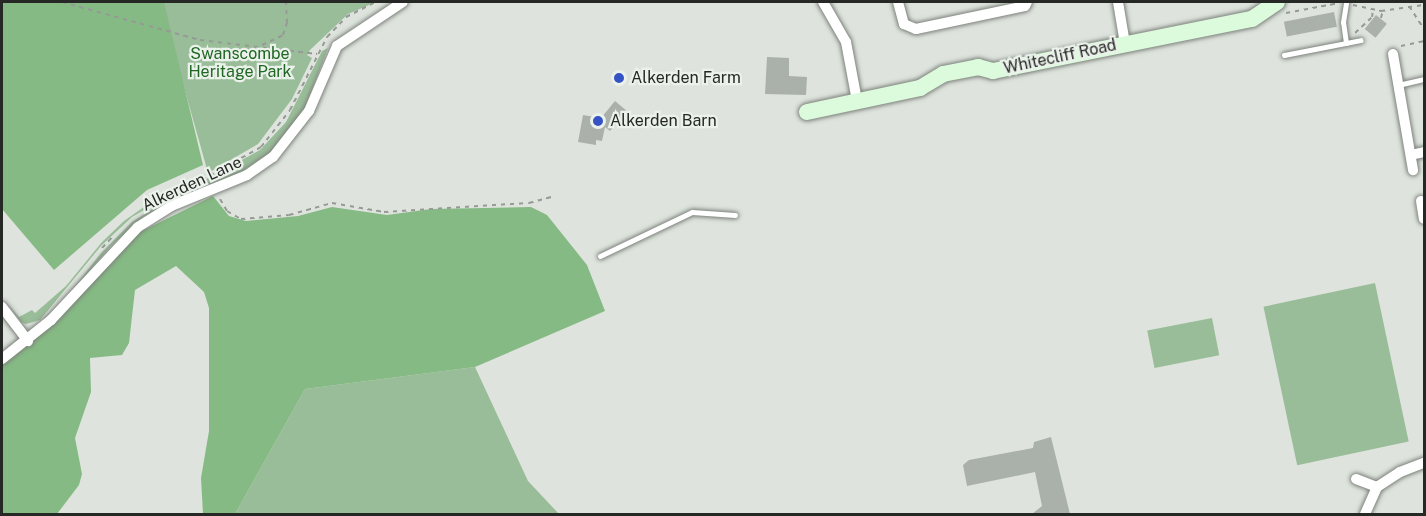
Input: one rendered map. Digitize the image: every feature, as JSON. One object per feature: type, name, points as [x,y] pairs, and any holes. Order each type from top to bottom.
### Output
[{"type":"street","name":"Alkerden Lane","points":[[2,359],[28,341],[131,232],[165,209],[253,172],[276,154],[309,111],[337,46],[402,2]]},
{"type":"street","points":[[823,2],[846,42],[857,101]]},
{"type":"street","points":[[898,2],[904,24],[916,29],[1025,6],[1027,2]]},
{"type":"street","points":[[1118,2],[1125,44]]},
{"type":"street","name":"Whitecliff Road","points":[[807,112],[920,88],[944,74],[967,69],[978,67],[993,71],[1252,19],[1271,3]]},
{"type":"street","points":[[1392,51],[1413,170]]},
{"type":"street","points":[[1411,155],[1425,152]]},
{"type":"street","points":[[1421,201],[1425,219]]},
{"type":"street","points":[[2,307],[28,341]]},
{"type":"street","points":[[1365,514],[1377,487],[1400,472],[1425,463]]},
{"type":"street","points":[[1356,479],[1377,487]]},
{"type":"lane","points":[[1346,2],[1343,22],[1346,43]]},
{"type":"lane","points":[[1284,55],[1361,40]]},
{"type":"lane","points":[[1398,85],[1425,79]]},
{"type":"lane","points":[[600,256],[692,212],[735,215]]},
{"type":"path","points":[[62,2],[200,40],[262,45],[317,54]]},
{"type":"path","points":[[262,45],[283,35],[287,23],[286,2]]},
{"type":"path","points":[[191,186],[261,147],[290,110],[317,54],[346,17],[376,2]]},
{"type":"path","points":[[1409,6],[1425,29]]},
{"type":"path","points":[[1354,41],[1354,35],[1371,18],[1373,10]]},
{"type":"path","points":[[1381,18],[1383,10]]},
{"type":"path","points":[[1392,51],[1425,41]]},
{"type":"path","points":[[215,188],[227,212],[241,219],[294,214],[332,203],[384,212],[529,203],[552,197]]},
{"type":"path","points":[[97,254],[120,230]]},
{"type":"green space","points":[[2,2],[164,2],[203,165],[147,190],[54,270],[2,209]]},
{"type":"green space","name":"Swanscombe Heritage Park","points":[[164,2],[376,2],[348,14],[310,50],[307,55],[312,58],[292,99],[258,144],[208,173],[163,12]]},
{"type":"green space","points":[[328,48],[305,108],[271,152],[241,172],[172,200],[143,217],[112,245],[69,294],[101,253],[132,222],[167,200],[260,150],[286,122],[322,51]]},
{"type":"green space","points":[[208,173],[132,217],[101,246],[40,320],[26,324],[21,322],[8,304],[19,317],[32,310],[35,313],[66,286],[102,242],[124,221],[151,202]]},
{"type":"green space","points":[[213,196],[229,216],[246,221],[298,216],[332,207],[387,215],[431,209],[531,207],[547,215],[587,265],[605,311],[475,367],[305,389],[235,514],[203,514],[201,478],[209,431],[209,308],[204,292],[176,266],[135,290],[129,343],[122,355],[90,358],[91,392],[75,438],[82,474],[79,485],[57,514],[2,514],[2,365],[46,329],[136,234]]},
{"type":"green space","points":[[1375,283],[1409,441],[1297,465],[1263,307]]},
{"type":"green space","points":[[1212,318],[1219,355],[1154,368],[1147,331]]},
{"type":"green space","points":[[475,367],[528,481],[559,514],[235,514],[305,389]]},
{"type":"building","points":[[1334,12],[1337,27],[1287,36],[1284,22]]},
{"type":"building","points":[[1376,15],[1387,24],[1376,38],[1365,29]]},
{"type":"building","points":[[767,57],[789,58],[789,76],[807,77],[806,95],[765,94]]},
{"type":"building","name":"Alkerden Barn","points":[[615,101],[627,111],[610,131],[605,127],[602,141],[596,140],[596,145],[578,142],[583,115],[601,118]]},
{"type":"building","points":[[1051,437],[1070,514],[1032,514],[1042,506],[1035,472],[967,486],[963,465],[969,460],[1033,448],[1034,442]]},
{"type":"place","name":"Alkerden Farm","points":[[619,78]]},
{"type":"place","name":"Alkerden Barn","points":[[598,121]]}]
